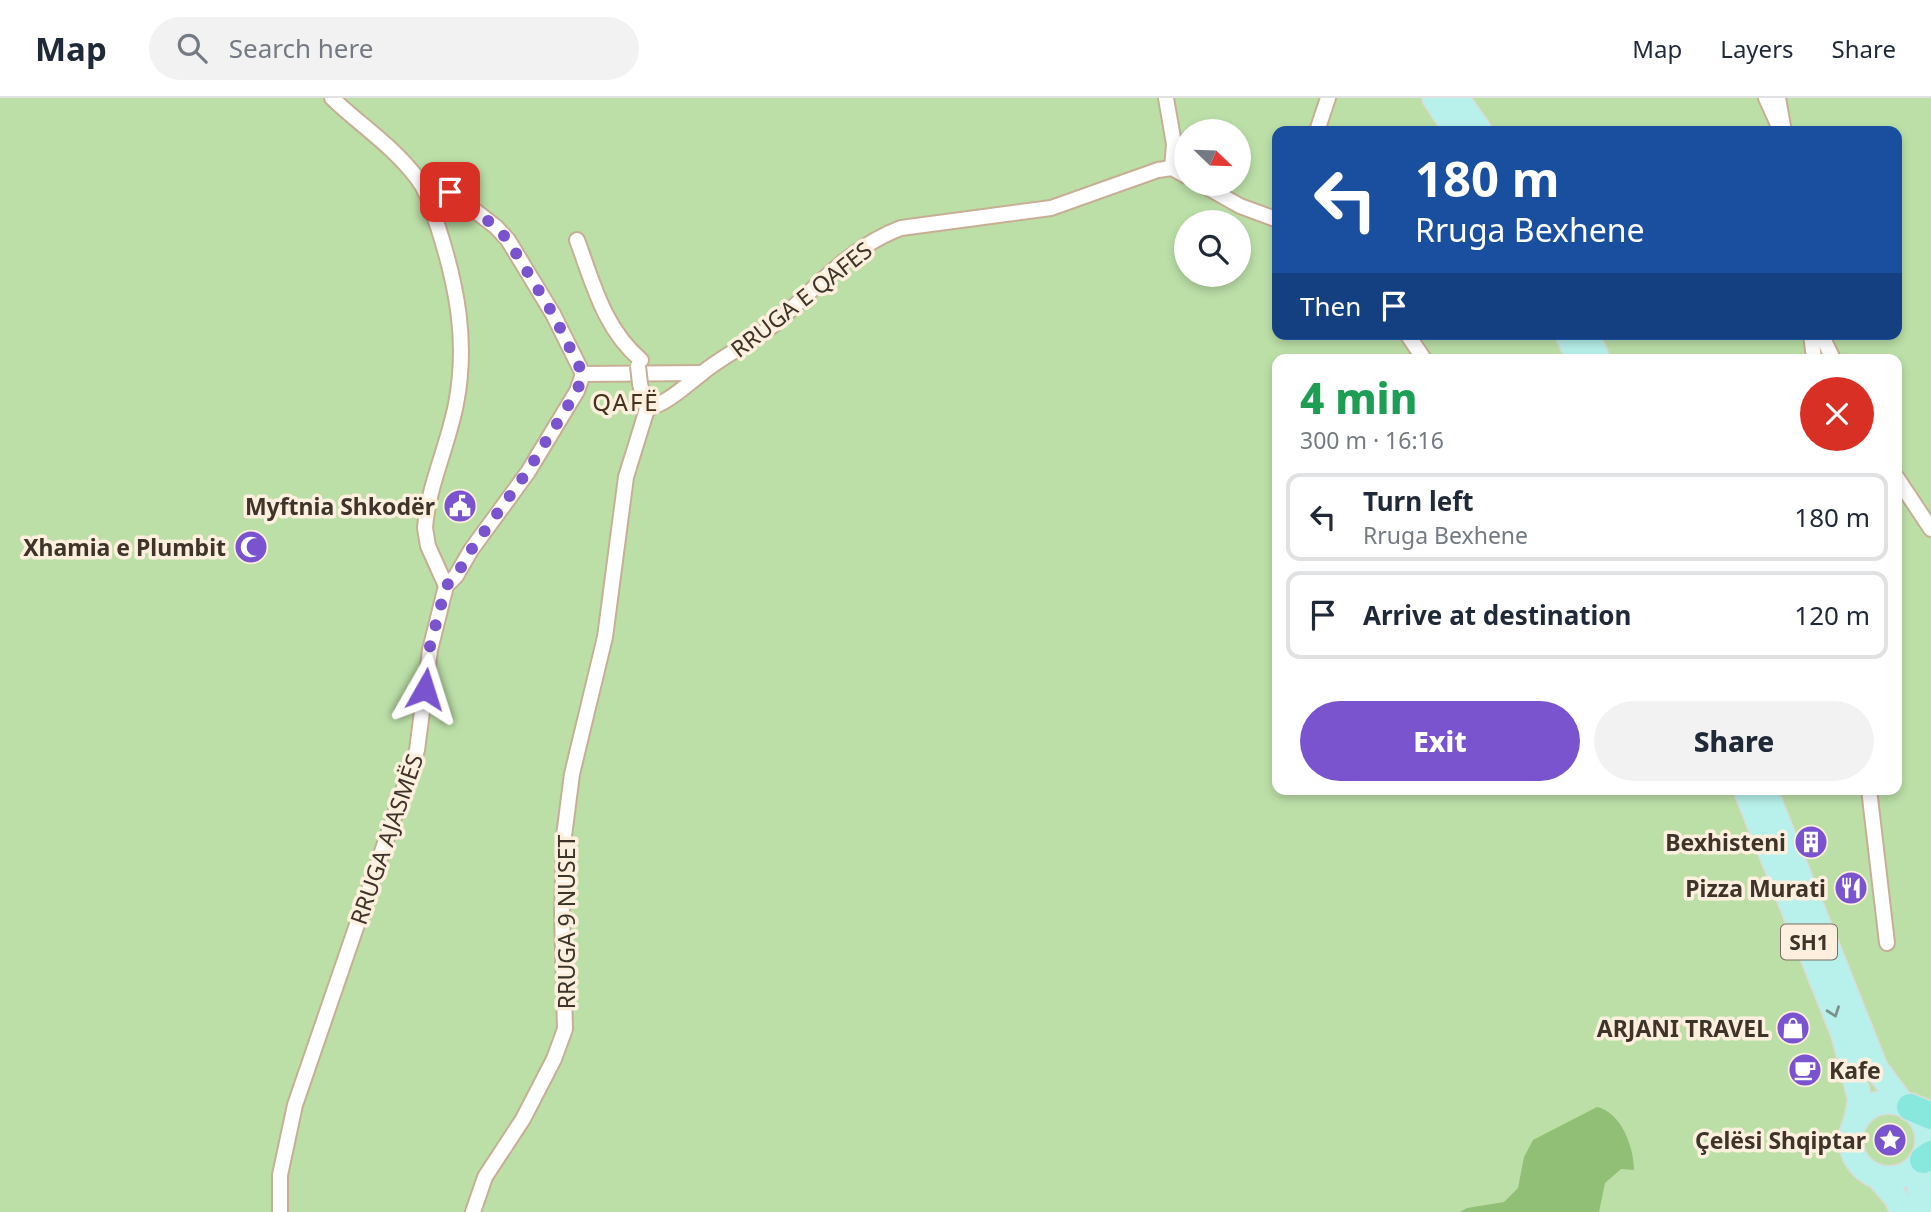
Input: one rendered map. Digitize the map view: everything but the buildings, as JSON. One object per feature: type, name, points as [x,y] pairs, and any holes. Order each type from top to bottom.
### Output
[{"type":"main road","points":[[1434,98],[1454,126]]},
{"type":"main road","points":[[1457,98],[1477,126]]},
{"type":"main road","name":"SH1","points":[[1747,795],[1843,1034],[1860,1100],[1851,1132],[1851,1147],[1865,1170],[1877,1177],[1896,1198],[1902,1212]]},
{"type":"main road","name":"SH1","points":[[1767,795],[1877,1068],[1921,1116],[1927,1132],[1927,1149],[1919,1190],[1923,1212]]},
{"type":"main road","points":[[1856,1119],[1868,1107],[1885,1101],[1914,1108]]},
{"type":"main road","points":[[1877,1177],[1894,1178],[1911,1172],[1925,1158]]},
{"type":"street","points":[[332,98],[375,134],[418,179],[428,197],[452,271],[461,324],[461,372],[453,419],[425,528],[428,546],[446,586]]},
{"type":"street","points":[[1167,98],[1174,144],[1172,168]]},
{"type":"street","points":[[1319,126],[1328,98]]},
{"type":"street","points":[[1766,98],[1780,126]]},
{"type":"street","points":[[1778,98],[1781,126]]},
{"type":"street","name":"RRUGA E QAFES","points":[[648,409],[683,390],[702,373],[767,330],[849,256],[886,234],[901,228],[1051,208],[1143,173],[1172,168]]},
{"type":"street","points":[[450,192],[496,227],[508,240],[553,314],[583,374],[702,373]]},
{"type":"street","points":[[1222,196],[1240,206],[1272,217]]},
{"type":"street","points":[[577,240],[610,325],[640,363],[640,384],[648,409]]},
{"type":"street","name":"RRUGA AJASMËS","points":[[280,1212],[281,1175],[295,1105],[417,750],[429,650],[446,586],[456,576],[471,550],[521,482],[577,391],[583,374]]},
{"type":"street","name":"RRUGA 9 NUSET","points":[[473,1212],[485,1177],[527,1111],[554,1059],[565,1030],[562,915],[564,836],[572,774],[605,637],[623,489],[648,409]]},
{"type":"street","points":[[1902,486],[1931,529]]},
{"type":"street","points":[[1870,795],[1887,943]]},
{"type":"green space","points":[[0,98],[1931,98],[1931,1212],[0,1212]]},
{"type":"green space","points":[[1597,1107],[1605,1110],[1619,1123],[1629,1141],[1634,1170],[1621,1169],[1605,1183],[1599,1212],[1460,1212],[1467,1208],[1504,1202],[1518,1188],[1524,1157],[1533,1140]]},
{"type":"place","name":"Myftnia Shkodër","points":[[460,506]]},
{"type":"place","name":"Xhamia e Plumbit","points":[[251,547]]},
{"type":"place","name":"Bexhisteni","points":[[1811,842]]},
{"type":"place","name":"Pizza Murati","points":[[1851,888]]},
{"type":"place","name":"ARJANI TRAVEL","points":[[1793,1028]]},
{"type":"place","name":"Kafe","points":[[1805,1070]]},
{"type":"place","name":"Çelësi Shqiptar","points":[[1890,1140]]},
{"type":"district","name":"QAFË","points":[[626,401]]},
{"type":"route","points":[[425,689],[429,650],[445,600],[446,586],[504,508],[577,391],[583,374],[553,314],[508,240],[496,227],[450,192]]}]
